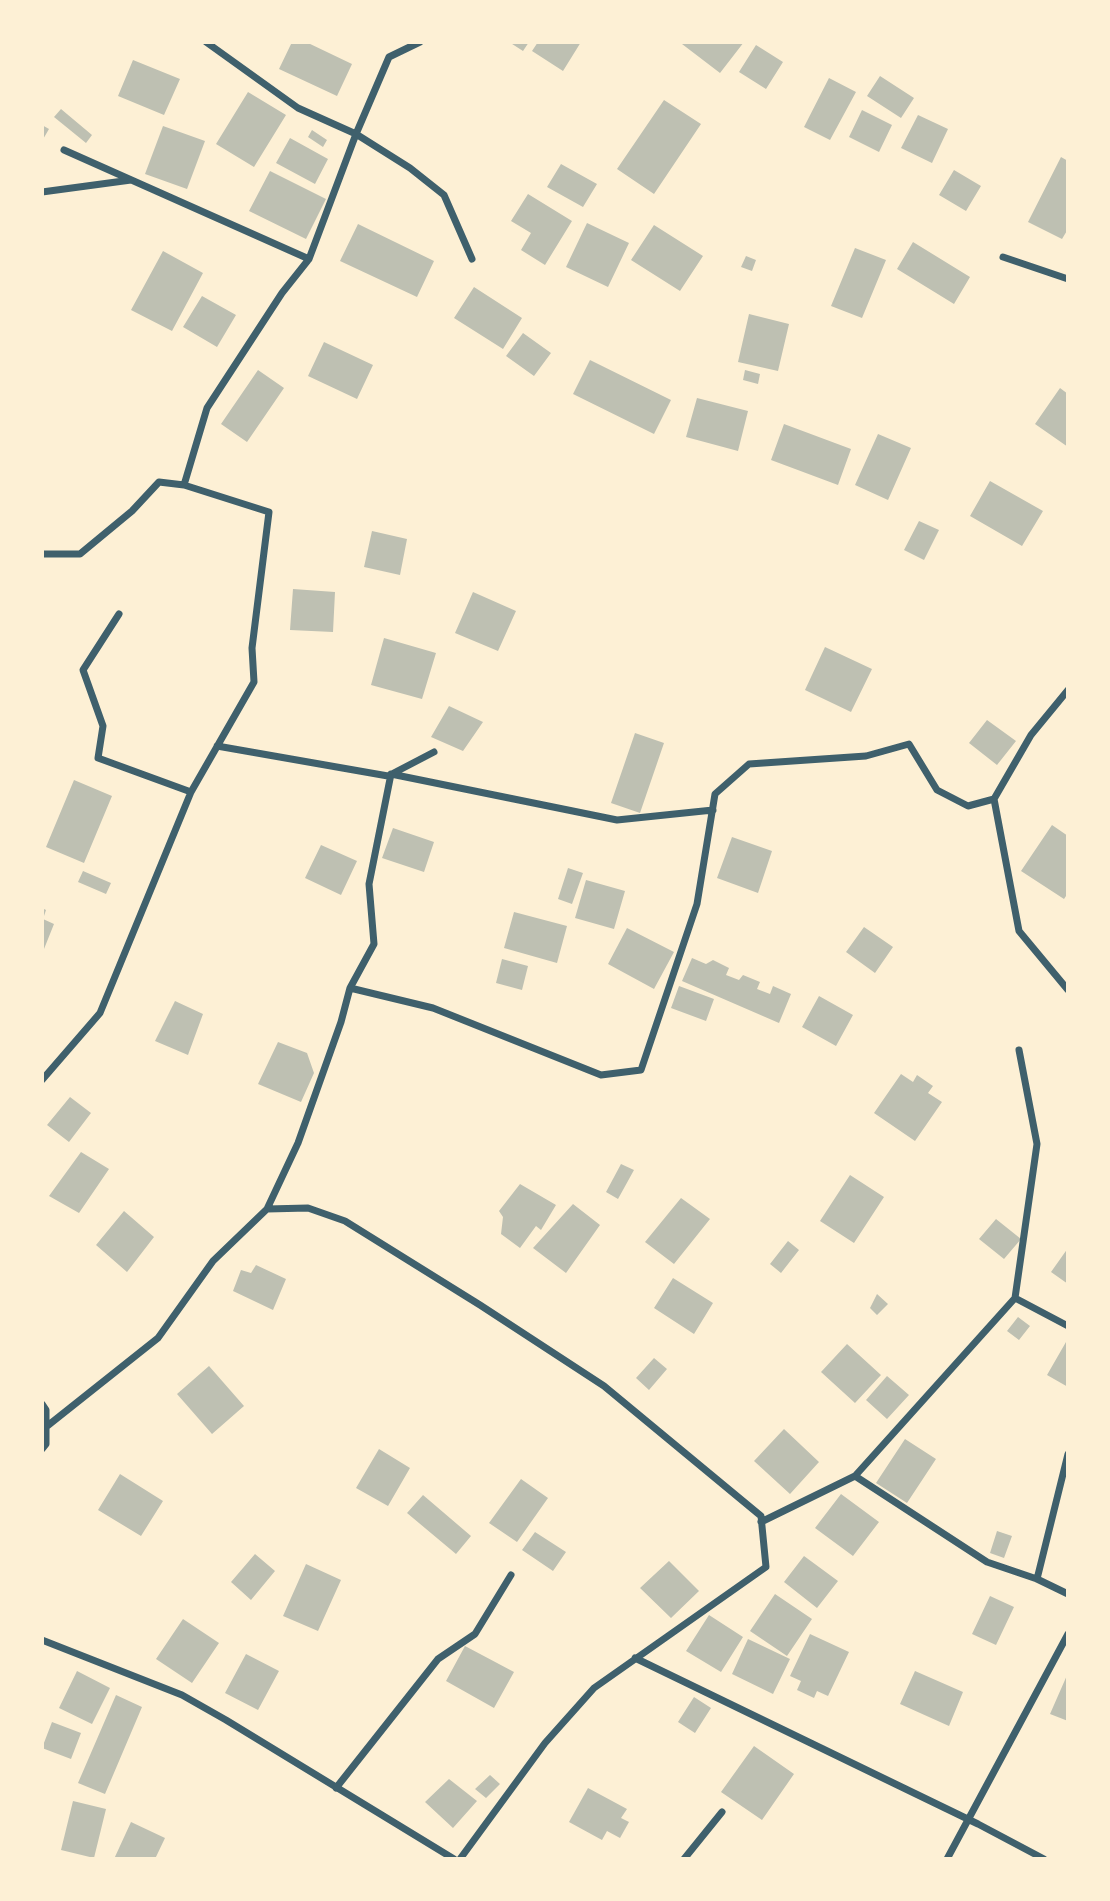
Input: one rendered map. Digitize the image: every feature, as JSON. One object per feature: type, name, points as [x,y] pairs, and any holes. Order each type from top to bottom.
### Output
[{"type":"street","points":[[206,42],[298,108],[356,134],[410,168],[444,194],[472,259]]},
{"type":"street","points":[[184,485],[207,408],[282,293],[309,259],[356,134],[389,57],[420,42]]},
{"type":"street","points":[[64,150],[309,259]]},
{"type":"street","points":[[42,192],[131,180]]},
{"type":"street","points":[[1003,257],[1068,279]]},
{"type":"street","points":[[42,555],[80,554],[132,511],[159,482],[184,485],[269,512],[252,649],[254,682],[191,792],[100,1013],[42,1080]]},
{"type":"street","points":[[119,614],[83,670],[103,726],[98,758],[191,792]]},
{"type":"street","points":[[1068,690],[1031,735],[994,799],[1019,930],[1068,990]]},
{"type":"street","points":[[350,988],[433,1008],[601,1075],[641,1070],[696,904],[715,794],[749,764],[866,756],[909,744],[937,790],[968,806],[994,799]]},
{"type":"street","points":[[217,746],[388,776],[434,752]]},
{"type":"street","points":[[391,774],[617,820],[712,810]]},
{"type":"street","points":[[46,1427],[158,1338],[213,1261],[267,1209],[298,1143],[341,1022],[350,988],[374,944],[369,884],[391,774]]},
{"type":"street","points":[[761,1522],[855,1476],[1015,1298],[1037,1144],[1019,1050]]},
{"type":"street","points":[[267,1209],[308,1208],[345,1222],[480,1305],[604,1386],[761,1516],[766,1567],[594,1688],[545,1743],[460,1859]]},
{"type":"street","points":[[1015,1298],[1068,1326]]},
{"type":"street","points":[[42,1404],[46,1410],[46,1444],[42,1450]]},
{"type":"street","points":[[1037,1579],[1068,1454]]},
{"type":"street","points":[[855,1476],[988,1562],[1037,1579],[1068,1594]]},
{"type":"street","points":[[336,1788],[438,1659],[475,1634],[511,1575]]},
{"type":"street","points":[[947,1859],[1068,1634]]},
{"type":"street","points":[[42,1640],[182,1695],[449,1858]]},
{"type":"street","points":[[635,1658],[968,1819],[1044,1859]]},
{"type":"street","points":[[684,1859],[722,1812]]},
{"type":"building","points":[[292,42],[306,42],[352,64],[337,96],[279,69]]},
{"type":"building","points":[[509,42],[529,42],[523,51]]},
{"type":"building","points":[[538,42],[581,42],[563,71],[532,51]]},
{"type":"building","points":[[744,42],[720,73],[682,44]]},
{"type":"building","points":[[756,45],[783,62],[766,89],[739,72]]},
{"type":"building","points":[[133,60],[180,79],[164,115],[118,96]]},
{"type":"building","points":[[880,76],[914,98],[901,118],[867,96]]},
{"type":"building","points":[[829,78],[856,92],[830,140],[804,127]]},
{"type":"building","points":[[248,92],[286,115],[254,167],[216,144]]},
{"type":"building","points":[[664,100],[701,124],[654,194],[617,169]]},
{"type":"building","points":[[61,109],[92,135],[86,143],[54,117]]},
{"type":"building","points":[[862,110],[892,125],[879,152],[849,137]]},
{"type":"building","points":[[918,115],[948,129],[932,163],[901,148]]},
{"type":"building","points":[[42,125],[49,129],[42,141]]},
{"type":"building","points":[[163,126],[205,141],[187,189],[145,174]]},
{"type":"building","points":[[312,130],[327,140],[323,147],[308,137]]},
{"type":"building","points":[[290,138],[328,159],[315,184],[276,163]]},
{"type":"building","points":[[1061,157],[1068,161],[1068,229],[1062,239],[1028,222]]},
{"type":"building","points":[[561,164],[597,184],[583,207],[547,187]]},
{"type":"building","points":[[954,170],[981,186],[966,211],[939,195]]},
{"type":"building","points":[[270,171],[326,199],[306,239],[249,211]]},
{"type":"building","points":[[528,194],[572,221],[545,265],[521,250],[531,233],[511,221]]},
{"type":"building","points":[[587,223],[629,243],[608,287],[566,267]]},
{"type":"building","points":[[358,224],[434,261],[417,297],[340,261]]},
{"type":"building","points":[[654,225],[703,256],[680,291],[631,260]]},
{"type":"building","points":[[913,242],[970,277],[954,304],[897,269]]},
{"type":"building","points":[[855,248],[886,260],[862,318],[831,306]]},
{"type":"building","points":[[163,251],[203,273],[172,331],[131,310]]},
{"type":"building","points":[[746,256],[756,260],[752,271],[741,267]]},
{"type":"building","points":[[474,287],[522,318],[503,349],[454,318]]},
{"type":"building","points":[[202,296],[236,315],[217,347],[183,327]]},
{"type":"building","points":[[749,314],[789,324],[778,371],[738,362]]},
{"type":"building","points":[[523,333],[551,353],[534,376],[506,356]]},
{"type":"building","points":[[324,342],[373,365],[357,399],[308,376]]},
{"type":"building","points":[[590,360],[671,400],[654,434],[573,394]]},
{"type":"building","points":[[258,370],[284,388],[247,442],[221,424]]},
{"type":"building","points":[[745,370],[760,374],[758,384],[743,380]]},
{"type":"building","points":[[1060,388],[1068,394],[1068,447],[1035,424]]},
{"type":"building","points":[[697,398],[748,411],[738,451],[686,437]]},
{"type":"building","points":[[784,424],[851,449],[838,485],[771,460]]},
{"type":"building","points":[[878,434],[911,448],[888,500],[855,485]]},
{"type":"building","points":[[990,481],[1043,511],[1022,546],[970,516]]},
{"type":"building","points":[[919,521],[939,530],[924,560],[904,550]]},
{"type":"building","points":[[372,531],[407,539],[400,575],[364,567]]},
{"type":"building","points":[[293,589],[335,592],[333,632],[290,630]]},
{"type":"building","points":[[473,592],[516,611],[498,651],[455,633]]},
{"type":"building","points":[[384,638],[436,653],[422,699],[371,685]]},
{"type":"building","points":[[825,647],[872,669],[851,712],[805,690]]},
{"type":"building","points":[[449,706],[483,722],[463,751],[431,737]]},
{"type":"building","points":[[987,720],[1016,741],[997,765],[969,743]]},
{"type":"building","points":[[635,733],[664,743],[640,813],[611,803]]},
{"type":"building","points":[[74,780],[112,796],[84,863],[46,847]]},
{"type":"building","points":[[1052,825],[1068,836],[1068,893],[1064,899],[1021,871]]},
{"type":"building","points":[[393,828],[434,842],[424,872],[382,858]]},
{"type":"building","points":[[732,837],[772,851],[758,893],[717,878]]},
{"type":"building","points":[[321,845],[357,861],[341,895],[305,878]]},
{"type":"building","points":[[568,868],[583,873],[572,904],[558,899]]},
{"type":"building","points":[[83,871],[111,883],[106,894],[78,882]]},
{"type":"building","points":[[586,880],[625,891],[614,929],[575,918]]},
{"type":"building","points":[[42,908],[46,910],[43,919],[54,924],[42,954]]},
{"type":"building","points":[[514,912],[567,926],[557,963],[504,948]]},
{"type":"building","points":[[864,927],[893,947],[875,973],[846,952]]},
{"type":"building","points":[[627,928],[674,952],[654,989],[608,964]]},
{"type":"building","points":[[692,958],[706,964],[713,960],[729,968],[726,975],[739,980],[743,975],[760,982],[757,989],[770,994],[773,986],[791,994],[779,1023],[682,981]]},
{"type":"building","points":[[502,959],[528,966],[522,990],[496,983]]},
{"type":"building","points":[[679,986],[714,999],[706,1021],[671,1008]]},
{"type":"building","points":[[819,996],[853,1015],[836,1046],[802,1027]]},
{"type":"building","points":[[175,1001],[203,1014],[188,1055],[155,1041]]},
{"type":"building","points":[[278,1042],[307,1053],[314,1073],[301,1102],[258,1084]]},
{"type":"building","points":[[901,1074],[913,1082],[917,1075],[933,1086],[928,1093],[942,1102],[915,1141],[874,1113]]},
{"type":"building","points":[[70,1097],[91,1113],[69,1142],[47,1125]]},
{"type":"building","points":[[81,1152],[109,1169],[79,1213],[49,1196]]},
{"type":"building","points":[[621,1164],[634,1170],[618,1199],[606,1192]]},
{"type":"building","points":[[850,1175],[884,1197],[854,1243],[820,1221]]},
{"type":"building","points":[[520,1184],[556,1205],[541,1230],[536,1226],[520,1248],[501,1234],[503,1217],[499,1211]]},
{"type":"building","points":[[681,1198],[710,1219],[674,1264],[645,1242]]},
{"type":"building","points":[[573,1204],[600,1225],[566,1273],[533,1248]]},
{"type":"building","points":[[124,1211],[154,1237],[127,1272],[96,1245]]},
{"type":"building","points":[[996,1219],[1021,1239],[1004,1259],[979,1239]]},
{"type":"building","points":[[788,1241],[799,1250],[781,1273],[770,1264]]},
{"type":"building","points":[[1068,1248],[1068,1284],[1051,1272]]},
{"type":"building","points":[[256,1265],[286,1279],[273,1310],[233,1291],[241,1270],[251,1273]]},
{"type":"building","points":[[673,1278],[713,1303],[694,1334],[654,1308]]},
{"type":"building","points":[[877,1294],[888,1304],[877,1315],[870,1308]]},
{"type":"building","points":[[1018,1317],[1030,1326],[1019,1340],[1007,1331]]},
{"type":"building","points":[[1066,1342],[1068,1343],[1068,1387],[1047,1375]]},
{"type":"building","points":[[847,1344],[881,1375],[855,1403],[821,1372]]},
{"type":"building","points":[[654,1358],[667,1369],[649,1390],[636,1378]]},
{"type":"building","points":[[209,1366],[244,1406],[212,1434],[177,1394]]},
{"type":"building","points":[[887,1376],[909,1395],[887,1419],[866,1400]]},
{"type":"building","points":[[784,1429],[819,1462],[790,1494],[754,1461]]},
{"type":"building","points":[[905,1439],[936,1459],[907,1503],[876,1483]]},
{"type":"building","points":[[379,1449],[410,1468],[388,1506],[356,1488]]},
{"type":"building","points":[[120,1474],[163,1501],[141,1536],[98,1510]]},
{"type":"building","points":[[521,1479],[548,1498],[517,1542],[489,1523]]},
{"type":"building","points":[[841,1494],[879,1522],[853,1556],[815,1528]]},
{"type":"building","points":[[423,1495],[471,1536],[456,1554],[407,1513]]},
{"type":"building","points":[[997,1531],[1012,1536],[1004,1558],[990,1553]]},
{"type":"building","points":[[535,1532],[566,1552],[553,1571],[522,1550]]},
{"type":"building","points":[[255,1554],[275,1571],[251,1600],[231,1582]]},
{"type":"building","points":[[804,1556],[838,1581],[817,1608],[784,1582]]},
{"type":"building","points":[[669,1561],[699,1591],[671,1618],[640,1588]]},
{"type":"building","points":[[306,1564],[341,1580],[318,1631],[283,1616]]},
{"type":"building","points":[[775,1594],[812,1619],[787,1656],[750,1631]]},
{"type":"building","points":[[990,1596],[1014,1607],[996,1645],[972,1634]]},
{"type":"building","points":[[709,1615],[743,1637],[721,1672],[686,1651]]},
{"type":"building","points":[[183,1619],[219,1643],[192,1683],[156,1659]]},
{"type":"building","points":[[810,1634],[849,1652],[828,1696],[817,1691],[814,1698],[797,1690],[801,1681],[790,1676]]},
{"type":"building","points":[[748,1639],[790,1659],[773,1694],[732,1674]]},
{"type":"building","points":[[465,1646],[514,1672],[494,1708],[446,1681]]},
{"type":"building","points":[[246,1654],[279,1671],[258,1710],[225,1693]]},
{"type":"building","points":[[77,1671],[110,1688],[92,1724],[59,1708]]},
{"type":"building","points":[[915,1671],[963,1692],[949,1726],[900,1704]]},
{"type":"building","points":[[1068,1673],[1068,1721],[1050,1714]]},
{"type":"building","points":[[116,1695],[142,1707],[105,1794],[78,1783]]},
{"type":"building","points":[[694,1697],[711,1708],[695,1733],[678,1722]]},
{"type":"building","points":[[52,1722],[81,1733],[71,1759],[42,1748]]},
{"type":"building","points":[[754,1746],[794,1774],[762,1820],[721,1792]]},
{"type":"building","points":[[490,1775],[500,1784],[486,1798],[475,1789]]},
{"type":"building","points":[[449,1779],[477,1801],[453,1828],[425,1802]]},
{"type":"building","points":[[588,1788],[627,1809],[621,1818],[629,1822],[620,1838],[607,1831],[602,1840],[569,1822]]},
{"type":"building","points":[[73,1801],[106,1809],[94,1858],[61,1850]]},
{"type":"building","points":[[131,1822],[165,1838],[155,1859],[114,1859]]}]
